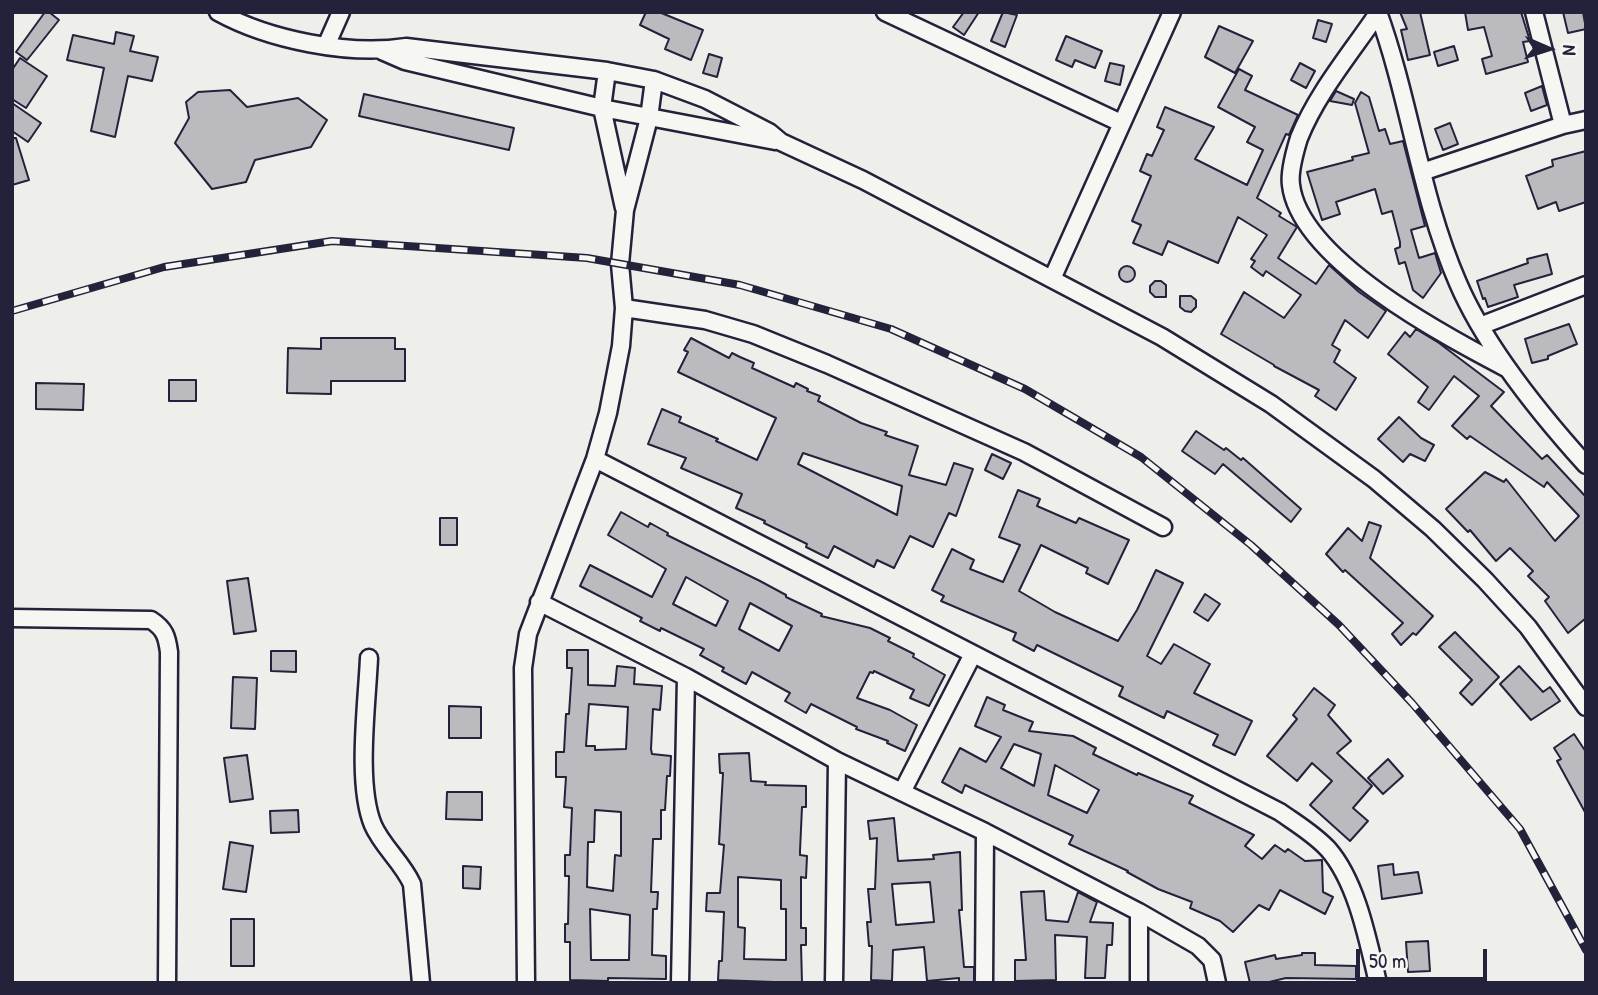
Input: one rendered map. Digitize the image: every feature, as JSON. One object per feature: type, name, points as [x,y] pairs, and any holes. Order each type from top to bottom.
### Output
[{"type":"street","points":[[218,12],[234,21],[278,35],[326,46],[382,51],[406,47],[607,71],[654,80],[705,99],[769,132],[781,142]]},
{"type":"street","points":[[326,46],[341,12]]},
{"type":"street","points":[[885,12],[1121,123]]},
{"type":"street","points":[[1052,279],[1172,12]]},
{"type":"street","points":[[1378,12],[1422,172],[1458,283],[1480,326],[1510,370],[1584,460]]},
{"type":"street","points":[[1378,12],[1314,108],[1299,139],[1291,185],[1300,212],[1316,238],[1332,255],[1392,301],[1446,337],[1510,370]]},
{"type":"street","points":[[1534,12],[1563,125]]},
{"type":"street","points":[[382,51],[405,61],[602,108],[781,142],[863,180],[1162,337],[1260,397],[1374,479],[1433,529],[1528,627],[1586,708]]},
{"type":"street","points":[[607,71],[602,108],[625,210]]},
{"type":"street","points":[[526,983],[523,668],[528,634],[595,458],[608,413],[621,346],[624,307],[620,264],[625,210],[649,118],[654,80]]},
{"type":"street","points":[[1422,172],[1563,125],[1586,120]]},
{"type":"street","points":[[1480,326],[1586,285]]},
{"type":"street","points":[[624,307],[705,320],[753,334],[1024,452],[1163,527]]},
{"type":"street","points":[[595,458],[1280,812],[1310,833],[1329,851],[1348,880],[1369,944],[1378,983]]},
{"type":"street","points":[[539,602],[686,677],[837,761],[985,832],[1139,912],[1198,946],[1212,960],[1217,983]]},
{"type":"street","points":[[12,618],[151,620],[161,626],[167,637],[167,983]]},
{"type":"street","points":[[902,792],[973,654]]},
{"type":"street","points":[[369,658],[364,786],[366,808],[375,829],[412,884],[421,983]]},
{"type":"street","points":[[680,983],[686,677]]},
{"type":"street","points":[[834,983],[837,761]]},
{"type":"street","points":[[984,983],[985,832]]},
{"type":"street","points":[[1139,912],[1139,983]]},
{"type":"building","points":[[45,12],[59,20],[27,60],[16,52]]},
{"type":"building","points":[[646,12],[659,12],[703,30],[691,60],[665,49],[669,39],[640,25]]},
{"type":"building","points":[[964,12],[979,12],[964,35],[953,27]]},
{"type":"building","points":[[1003,12],[1017,15],[1005,47],[991,41]]},
{"type":"building","points":[[1400,12],[1420,12],[1430,55],[1408,60],[1401,30],[1407,29]]},
{"type":"building","points":[[1465,12],[1521,12],[1530,41],[1523,42],[1528,62],[1486,74],[1482,59],[1492,56],[1484,27],[1468,30]]},
{"type":"building","points":[[1563,12],[1583,12],[1586,29],[1568,33]]},
{"type":"building","points":[[1318,20],[1332,24],[1326,42],[1313,38]]},
{"type":"building","points":[[1219,26],[1253,41],[1235,73],[1205,57]]},
{"type":"building","points":[[116,32],[134,36],[130,51],[158,57],[152,81],[128,76],[115,137],[91,131],[104,68],[67,60],[73,35],[114,44]]},
{"type":"building","points":[[1066,36],[1102,51],[1095,68],[1075,60],[1072,67],[1056,60]]},
{"type":"building","points":[[1454,46],[1458,60],[1438,66],[1434,52]]},
{"type":"building","points":[[709,54],[722,58],[717,77],[703,73]]},
{"type":"building","points":[[20,58],[47,76],[26,108],[12,99],[12,70]]},
{"type":"building","points":[[1110,63],[1124,66],[1120,85],[1105,81]]},
{"type":"building","points":[[1300,63],[1315,71],[1306,88],[1291,80]]},
{"type":"building","points":[[1239,69],[1252,76],[1245,90],[1298,115],[1289,135],[1286,134],[1257,198],[1297,227],[1278,258],[1316,284],[1329,265],[1359,292],[1386,311],[1368,338],[1345,320],[1332,345],[1340,350],[1334,362],[1356,378],[1336,410],[1315,396],[1319,390],[1221,334],[1244,292],[1284,318],[1301,295],[1266,271],[1263,276],[1251,267],[1255,261],[1251,259],[1267,235],[1238,217],[1218,263],[1168,241],[1162,255],[1133,243],[1141,225],[1132,221],[1151,176],[1140,171],[1147,154],[1152,156],[1164,130],[1157,127],[1165,107],[1214,127],[1195,159],[1247,185],[1263,150],[1247,142],[1255,127],[1218,107]]},
{"type":"building","points":[[1542,86],[1547,105],[1531,111],[1525,93]]},
{"type":"building","points":[[230,90],[247,107],[298,98],[327,120],[311,147],[255,160],[246,182],[212,189],[175,143],[189,118],[186,102],[198,92]]},
{"type":"building","points":[[1336,91],[1354,99],[1352,105],[1330,101]]},
{"type":"building","points":[[1361,92],[1369,97],[1379,131],[1385,129],[1390,144],[1403,141],[1425,226],[1411,230],[1419,258],[1435,253],[1441,273],[1423,298],[1413,290],[1405,262],[1399,264],[1395,249],[1400,247],[1400,242],[1392,211],[1382,214],[1375,189],[1336,202],[1340,214],[1322,220],[1307,172],[1369,153],[1355,103]]},
{"type":"building","points":[[364,94],[514,128],[509,150],[359,116]]},
{"type":"building","points":[[12,103],[41,123],[28,142],[12,131]]},
{"type":"building","points":[[1450,123],[1458,144],[1443,150],[1435,129]]},
{"type":"building","points":[[12,138],[16,138],[29,180],[12,185]]},
{"type":"building","points":[[1586,151],[1586,202],[1559,211],[1556,202],[1538,209],[1526,176],[1553,166],[1552,160]]},
{"type":"building","points":[[1547,254],[1552,274],[1514,285],[1518,297],[1488,307],[1477,281],[1528,263],[1527,259]]},
{"type":"building","points":[[1127,266],[1135,274],[1127,282],[1119,274]]},
{"type":"building","points":[[1155,281],[1166,285],[1166,297],[1155,297],[1150,292],[1150,286]]},
{"type":"building","points":[[1180,296],[1191,296],[1196,300],[1196,307],[1191,312],[1180,307]]},
{"type":"building","points":[[1569,324],[1577,344],[1548,356],[1548,359],[1532,363],[1525,339]]},
{"type":"building","points":[[1416,329],[1504,392],[1491,406],[1542,459],[1547,455],[1586,497],[1586,618],[1568,633],[1545,601],[1549,597],[1528,576],[1533,571],[1510,548],[1496,561],[1470,530],[1468,532],[1446,509],[1485,472],[1504,482],[1506,479],[1555,541],[1579,516],[1547,482],[1544,487],[1470,436],[1467,439],[1452,426],[1479,396],[1454,376],[1429,410],[1418,402],[1428,387],[1388,354],[1405,332],[1410,337]]},
{"type":"building","points":[[321,338],[395,338],[395,349],[405,349],[405,381],[331,381],[331,394],[287,393],[288,348],[321,349]]},
{"type":"building","points":[[691,338],[729,358],[732,353],[754,363],[752,368],[794,387],[796,383],[808,389],[807,391],[820,396],[818,401],[861,423],[887,432],[885,435],[918,446],[909,475],[946,485],[954,463],[973,469],[956,516],[949,513],[933,547],[910,536],[894,568],[877,560],[874,567],[834,546],[828,558],[806,547],[807,544],[764,523],[765,521],[736,508],[742,494],[681,468],[686,458],[648,444],[662,409],[681,417],[679,422],[757,460],[776,418],[678,372],[688,352],[684,350]],"holes":[[[803,453],[902,486],[897,515],[798,464]]]},
{"type":"building","points":[[169,380],[196,380],[196,401],[169,401]]},
{"type":"building","points":[[36,383],[84,384],[83,410],[36,409]]},
{"type":"building","points":[[1399,417],[1421,438],[1434,445],[1425,461],[1410,454],[1403,462],[1378,439]]},
{"type":"building","points":[[1196,431],[1241,460],[1243,458],[1301,509],[1291,522],[1223,464],[1215,474],[1182,451]]},
{"type":"building","points":[[992,454],[1011,463],[1003,479],[985,470]]},
{"type":"building","points":[[1018,490],[1040,499],[1037,506],[1076,523],[1079,518],[1129,540],[1108,584],[1086,573],[1088,568],[1041,545],[1019,591],[1055,612],[1118,641],[1137,610],[1156,570],[1183,583],[1147,656],[1161,664],[1174,644],[1210,664],[1194,693],[1252,721],[1235,755],[1213,745],[1218,735],[1167,711],[1164,718],[1119,696],[1123,687],[1037,645],[1034,651],[1013,640],[1016,633],[941,601],[944,596],[932,590],[952,549],[974,560],[970,569],[1003,582],[1020,545],[999,537]]},
{"type":"building","points":[[621,512],[648,527],[650,523],[668,533],[667,535],[760,581],[822,614],[821,616],[870,628],[890,638],[888,641],[914,654],[913,657],[945,675],[929,706],[910,698],[914,690],[874,671],[870,672],[857,698],[890,710],[917,725],[905,751],[887,743],[888,741],[856,729],[857,727],[811,704],[806,713],[785,701],[790,693],[752,672],[746,684],[700,655],[704,649],[640,621],[642,618],[580,586],[590,565],[652,597],[666,569],[608,535]],"holes":[[[686,577],[728,601],[716,626],[673,604]],[[750,603],[792,626],[779,651],[739,629]]]},
{"type":"building","points":[[440,518],[457,518],[457,545],[440,545]]},
{"type":"building","points":[[1369,522],[1381,526],[1370,558],[1433,616],[1416,635],[1413,633],[1401,645],[1392,634],[1403,623],[1326,554],[1348,528],[1362,541]]},
{"type":"building","points":[[248,578],[256,631],[234,634],[227,581]]},
{"type":"building","points":[[1205,594],[1220,604],[1208,621],[1194,612]]},
{"type":"building","points":[[1455,632],[1499,677],[1472,705],[1460,693],[1472,680],[1439,647]]},
{"type":"building","points":[[567,650],[588,650],[588,685],[615,686],[617,666],[635,668],[634,684],[662,686],[660,710],[653,709],[651,749],[652,754],[671,756],[670,776],[667,776],[665,810],[661,810],[661,839],[653,839],[651,892],[658,892],[657,909],[653,909],[652,955],[666,956],[666,979],[570,980],[570,942],[565,942],[569,876],[565,876],[565,855],[570,855],[572,808],[564,807],[566,777],[556,777],[556,752],[564,752],[566,714],[569,714],[572,668],[567,668]],"holes":[[[589,704],[628,707],[626,749],[595,750],[595,746],[586,746]],[[595,810],[621,812],[621,856],[615,855],[613,891],[587,887],[588,842],[594,842]],[[590,909],[630,915],[629,960],[591,960]]]},
{"type":"building","points":[[271,651],[296,651],[296,672],[271,671]]},
{"type":"building","points":[[1519,666],[1543,692],[1550,687],[1560,701],[1531,720],[1500,684]]},
{"type":"building","points":[[233,677],[257,678],[255,729],[231,728]]},
{"type":"building","points":[[1314,688],[1335,705],[1328,715],[1351,741],[1337,753],[1372,786],[1353,808],[1368,821],[1350,841],[1310,805],[1332,781],[1312,763],[1297,781],[1267,756],[1297,719],[1293,715]]},
{"type":"building","points":[[987,697],[1005,705],[1003,710],[1033,722],[1029,731],[1073,736],[1096,748],[1093,754],[1137,775],[1138,773],[1193,796],[1189,803],[1254,835],[1245,846],[1262,859],[1275,845],[1285,852],[1288,849],[1305,861],[1322,860],[1323,892],[1333,897],[1325,914],[1280,890],[1269,910],[1259,905],[1233,932],[1220,921],[1190,908],[1192,902],[1158,889],[1128,871],[1069,844],[1073,836],[965,785],[962,793],[942,782],[960,748],[986,762],[1001,737],[975,726]],"holes":[[[1014,744],[1041,754],[1034,786],[1001,768]],[[1055,765],[1099,790],[1087,813],[1048,795]]]},
{"type":"building","points":[[449,706],[481,707],[481,738],[449,738]]},
{"type":"building","points":[[1574,734],[1586,752],[1586,814],[1557,761],[1561,759],[1554,748]]},
{"type":"building","points":[[749,753],[751,781],[766,782],[765,785],[806,786],[800,851],[800,855],[807,856],[806,878],[801,877],[801,928],[806,928],[806,945],[801,945],[802,983],[718,980],[719,961],[722,961],[724,912],[706,911],[707,893],[720,893],[724,845],[719,844],[723,773],[720,773],[719,754]],"holes":[[[738,877],[781,880],[781,909],[786,909],[786,960],[744,959],[745,928],[738,927]]]},
{"type":"building","points":[[247,755],[253,799],[230,802],[224,758]]},
{"type":"building","points":[[1388,759],[1403,776],[1383,794],[1368,778]]},
{"type":"building","points":[[447,792],[482,792],[482,820],[446,819]]},
{"type":"building","points":[[298,810],[299,832],[271,833],[270,811]]},
{"type":"building","points":[[894,818],[898,861],[934,859],[933,855],[960,852],[962,910],[959,910],[964,967],[974,967],[974,983],[959,983],[959,978],[927,981],[924,947],[893,950],[892,981],[871,980],[872,946],[869,946],[867,922],[871,922],[868,889],[875,889],[877,838],[870,839],[868,821]],"holes":[[[930,882],[934,922],[896,925],[892,884]]]},
{"type":"building","points":[[230,842],[253,846],[246,892],[223,889]]},
{"type":"building","points":[[1393,864],[1394,875],[1418,872],[1422,893],[1382,899],[1378,866]]},
{"type":"building","points":[[463,866],[481,867],[480,889],[463,888]]},
{"type":"building","points":[[1044,891],[1046,920],[1068,922],[1078,892],[1097,902],[1090,922],[1113,923],[1112,945],[1107,945],[1105,978],[1085,978],[1087,937],[1055,935],[1056,980],[1015,981],[1015,960],[1026,960],[1021,892]]},
{"type":"building","points":[[231,919],[254,919],[254,966],[231,966]]},
{"type":"building","points":[[1428,941],[1430,971],[1408,972],[1406,942]]},
{"type":"building","points":[[1315,953],[1315,965],[1356,966],[1356,979],[1286,978],[1250,983],[1245,962],[1275,955],[1276,959]]},
{"type":"railway","points":[[12,311],[164,267],[332,241],[587,258],[740,285],[891,329],[1025,389],[1141,457],[1251,545],[1339,625],[1412,703],[1520,829],[1586,950]]}]
